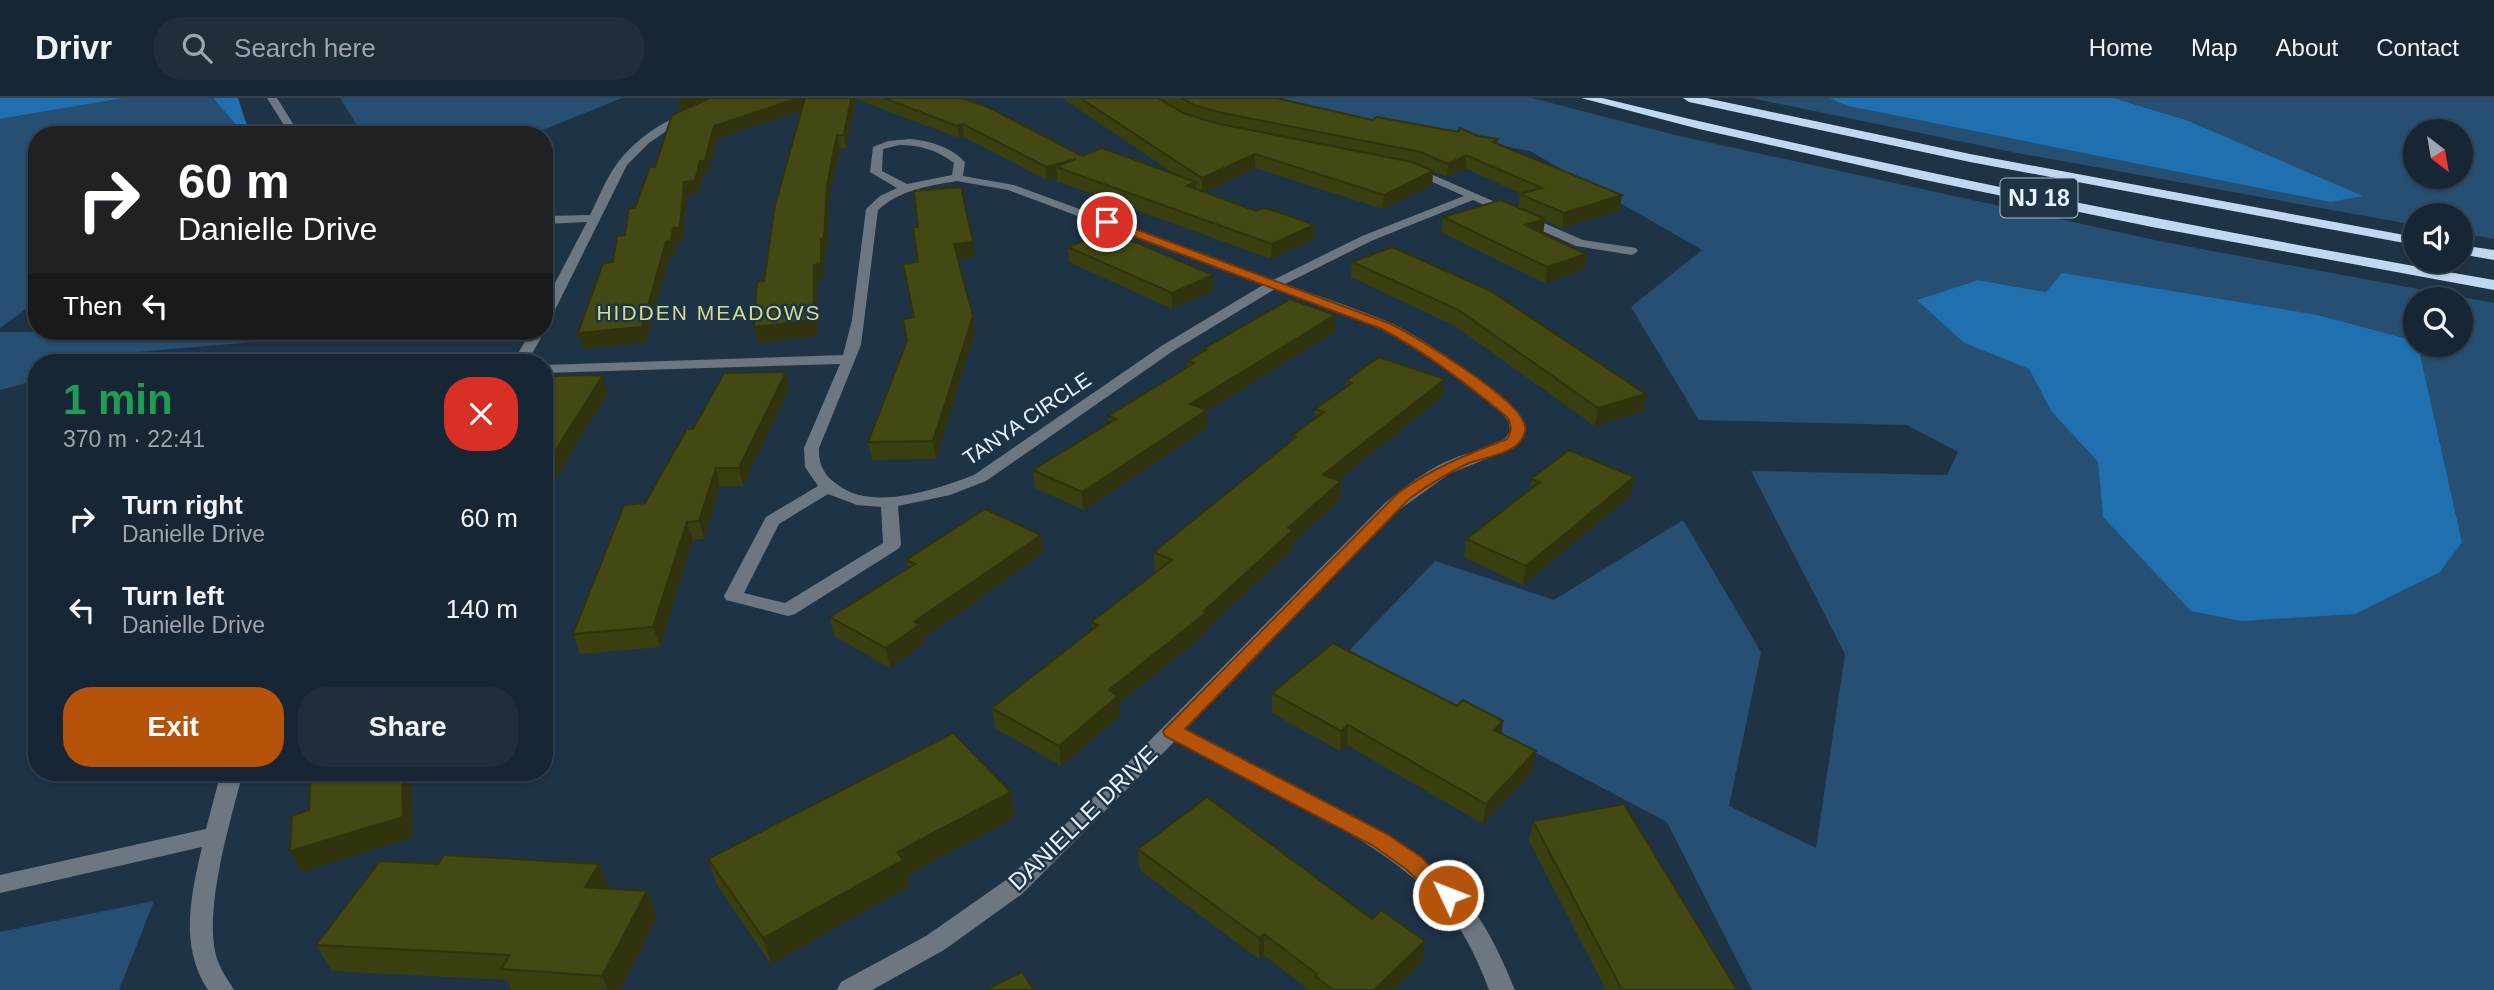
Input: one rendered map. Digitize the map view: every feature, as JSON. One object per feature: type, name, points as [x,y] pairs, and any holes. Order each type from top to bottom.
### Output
[{"type":"highway","name":"NJ 18","points":[[1587,98],[1917,174],[2206,232],[2494,285]]},
{"type":"highway","name":"NJ 18","points":[[1689,98],[1970,158],[2403,239]]},
{"type":"highway","points":[[2473,251],[2494,255]]},
{"type":"street","points":[[272,98],[289,126]]},
{"type":"street","points":[[553,300],[622,164],[640,144],[670,123],[730,98]]},
{"type":"street","points":[[906,188],[876,172],[878,147],[905,141],[923,143],[960,162],[957,178]]},
{"type":"street","points":[[1399,166],[1580,243],[1632,251]]},
{"type":"street","points":[[889,501],[892,545],[788,610],[733,596],[772,521],[828,487],[816,474],[811,457],[814,439],[841,381],[856,337],[872,209],[884,198],[906,188],[957,178],[1010,187],[1276,285]]},
{"type":"street","name":"TANYA CIRCLE","points":[[828,487],[863,500],[889,501],[941,493],[980,478],[1196,329],[1389,228],[1474,197]]},
{"type":"street","points":[[553,220],[595,218]]},
{"type":"street","name":"DANIELLE DRIVE","points":[[850,990],[935,943],[1014,887],[1404,496],[1424,481],[1463,461],[1512,442],[1518,433],[1518,424],[1513,414],[1422,345],[1370,319],[1276,285]]},
{"type":"street","points":[[553,369],[847,359]]},
{"type":"street","points":[[1172,731],[1380,840],[1413,863],[1448,895],[1472,927],[1492,963],[1502,990]]},
{"type":"street","points":[[221,990],[207,966],[203,946],[204,900],[230,781]]},
{"type":"street","points":[[0,884],[216,835]]},
{"type":"shaded area","points":[[0,98],[124,98],[0,119]]},
{"type":"shaded area","points":[[124,98],[213,98],[237,126],[28,126],[28,308],[0,328],[0,119]]},
{"type":"shaded area","points":[[213,98],[238,98],[247,126],[237,126]]},
{"type":"shaded area","points":[[340,98],[622,98],[552,126],[357,126]]},
{"type":"shaded area","points":[[1282,98],[1532,98],[1675,135],[2164,242],[2407,287],[2403,287],[2403,338],[2318,315],[2046,292],[1978,280],[1918,300],[1964,343],[2029,369],[2051,411],[2098,462],[2103,517],[2462,542],[2421,357],[2473,357],[2473,299],[2494,303],[2494,990],[1752,990],[1667,822],[1347,653],[1435,561],[1554,600],[1683,520],[1761,652],[1729,806],[1816,848],[1845,654],[1751,471],[1947,475],[1958,452],[1907,425],[1699,420],[1631,307],[1702,250],[1530,151],[1296,104]]},
{"type":"shaded area","points":[[1751,98],[1829,98],[1849,106],[2330,202],[2186,120],[2114,98],[2494,98],[2494,239],[2473,235],[2473,203],[2403,203],[2403,223],[2012,152]]},
{"type":"shaded area","points":[[1829,98],[2114,98],[2186,120],[2363,196],[2330,202],[1848,106]]},
{"type":"shaded area","points":[[2062,273],[2318,315],[2403,338],[2403,357],[2421,357],[2462,542],[2440,572],[2355,614],[2241,621],[2191,611],[2103,517],[2098,462],[2051,411],[2029,369],[1964,343],[1917,300],[1978,280],[2046,292]]},
{"type":"shaded area","points":[[0,332],[28,332],[28,340],[276,340],[130,354],[28,354],[28,382],[0,390]]},
{"type":"shaded area","points":[[154,901],[119,990],[0,990],[0,932]]},
{"type":"building","points":[[710,98],[798,98],[714,126],[705,161],[700,161],[695,181],[684,182],[680,227],[673,228],[671,241],[666,242],[642,327],[578,333],[603,263],[613,262],[617,236],[625,235],[629,208],[635,208],[650,167],[655,167],[672,115]]},
{"type":"building","points":[[805,98],[851,98],[844,135],[837,135],[827,185],[821,264],[814,265],[814,320],[754,327],[757,282],[764,281],[775,205]]},
{"type":"building","points":[[884,98],[961,98],[988,107],[1082,156],[1102,148],[1196,182],[1187,186],[1256,211],[1263,208],[1276,211],[1314,225],[1272,244],[1056,167],[1076,159],[1046,167],[963,124],[957,126]]},
{"type":"building","points":[[1080,98],[1158,98],[1183,113],[1215,123],[1412,162],[1433,171],[1384,195],[1255,154],[1202,178]]},
{"type":"building","points":[[1182,98],[1276,98],[1372,120],[1377,117],[1458,132],[1460,128],[1478,136],[1498,139],[1493,142],[1622,195],[1564,213],[1520,194],[1542,188],[1466,155],[1448,164],[1421,152],[1222,113],[1194,105]]},
{"type":"building","points":[[961,187],[973,242],[954,244],[973,316],[933,441],[868,442],[907,341],[903,319],[914,317],[903,264],[918,262],[913,227],[918,227],[914,191]]},
{"type":"building","points":[[1501,200],[1545,219],[1525,225],[1586,254],[1547,267],[1443,217]]},
{"type":"building","points":[[1109,231],[1213,275],[1172,293],[1068,247]]},
{"type":"building","points":[[1392,247],[1491,291],[1646,394],[1598,408],[1457,309],[1352,262]]},
{"type":"building","points":[[1290,299],[1335,315],[1190,404],[1207,410],[1082,492],[1033,470],[1116,419],[1108,416],[1194,363],[1187,361],[1206,350],[1203,349]]},
{"type":"building","points":[[1379,357],[1445,379],[1323,475],[1341,481],[1288,528],[1293,530],[1204,611],[1207,612],[1109,690],[1118,696],[1059,746],[992,708],[1098,625],[1091,622],[1172,560],[1154,552],[1296,437],[1293,435],[1324,412],[1315,409],[1352,383],[1346,381]]},
{"type":"building","points":[[786,372],[739,468],[716,468],[699,521],[687,522],[653,627],[573,634],[624,505],[645,503],[687,429],[693,429],[724,373]]},
{"type":"building","points":[[603,375],[553,455],[553,376]]},
{"type":"building","points":[[1569,450],[1634,477],[1526,566],[1466,539],[1540,482],[1531,479]]},
{"type":"building","points":[[985,509],[1041,535],[914,622],[919,625],[886,648],[830,617],[915,564],[906,560]]},
{"type":"building","points":[[1333,643],[1457,706],[1463,700],[1503,721],[1494,730],[1536,751],[1486,804],[1348,725],[1341,731],[1272,693]]},
{"type":"building","points":[[953,733],[1011,792],[897,852],[903,860],[763,938],[708,859]]},
{"type":"building","points":[[311,781],[402,781],[403,817],[290,851],[292,816],[309,810]]},
{"type":"building","points":[[1207,797],[1372,919],[1381,910],[1425,941],[1374,990],[1333,990],[1315,976],[1317,974],[1264,934],[1259,938],[1138,849]]},
{"type":"building","points":[[1624,804],[1737,990],[1622,990],[1533,821]]},
{"type":"building","points":[[444,855],[599,864],[585,887],[647,891],[602,976],[501,969],[510,955],[316,945],[380,861],[438,864]]},
{"type":"building","points":[[1022,972],[1034,990],[985,990]]},
{"type":"district","name":"HIDDEN MEADOWS","points":[[709,313]]},
{"type":"route","points":[[1107,222],[1387,326],[1422,345],[1513,414],[1518,424],[1518,433],[1512,442],[1463,461],[1424,481],[1404,496],[1172,731],[1380,840],[1413,863],[1448,895]]}]
